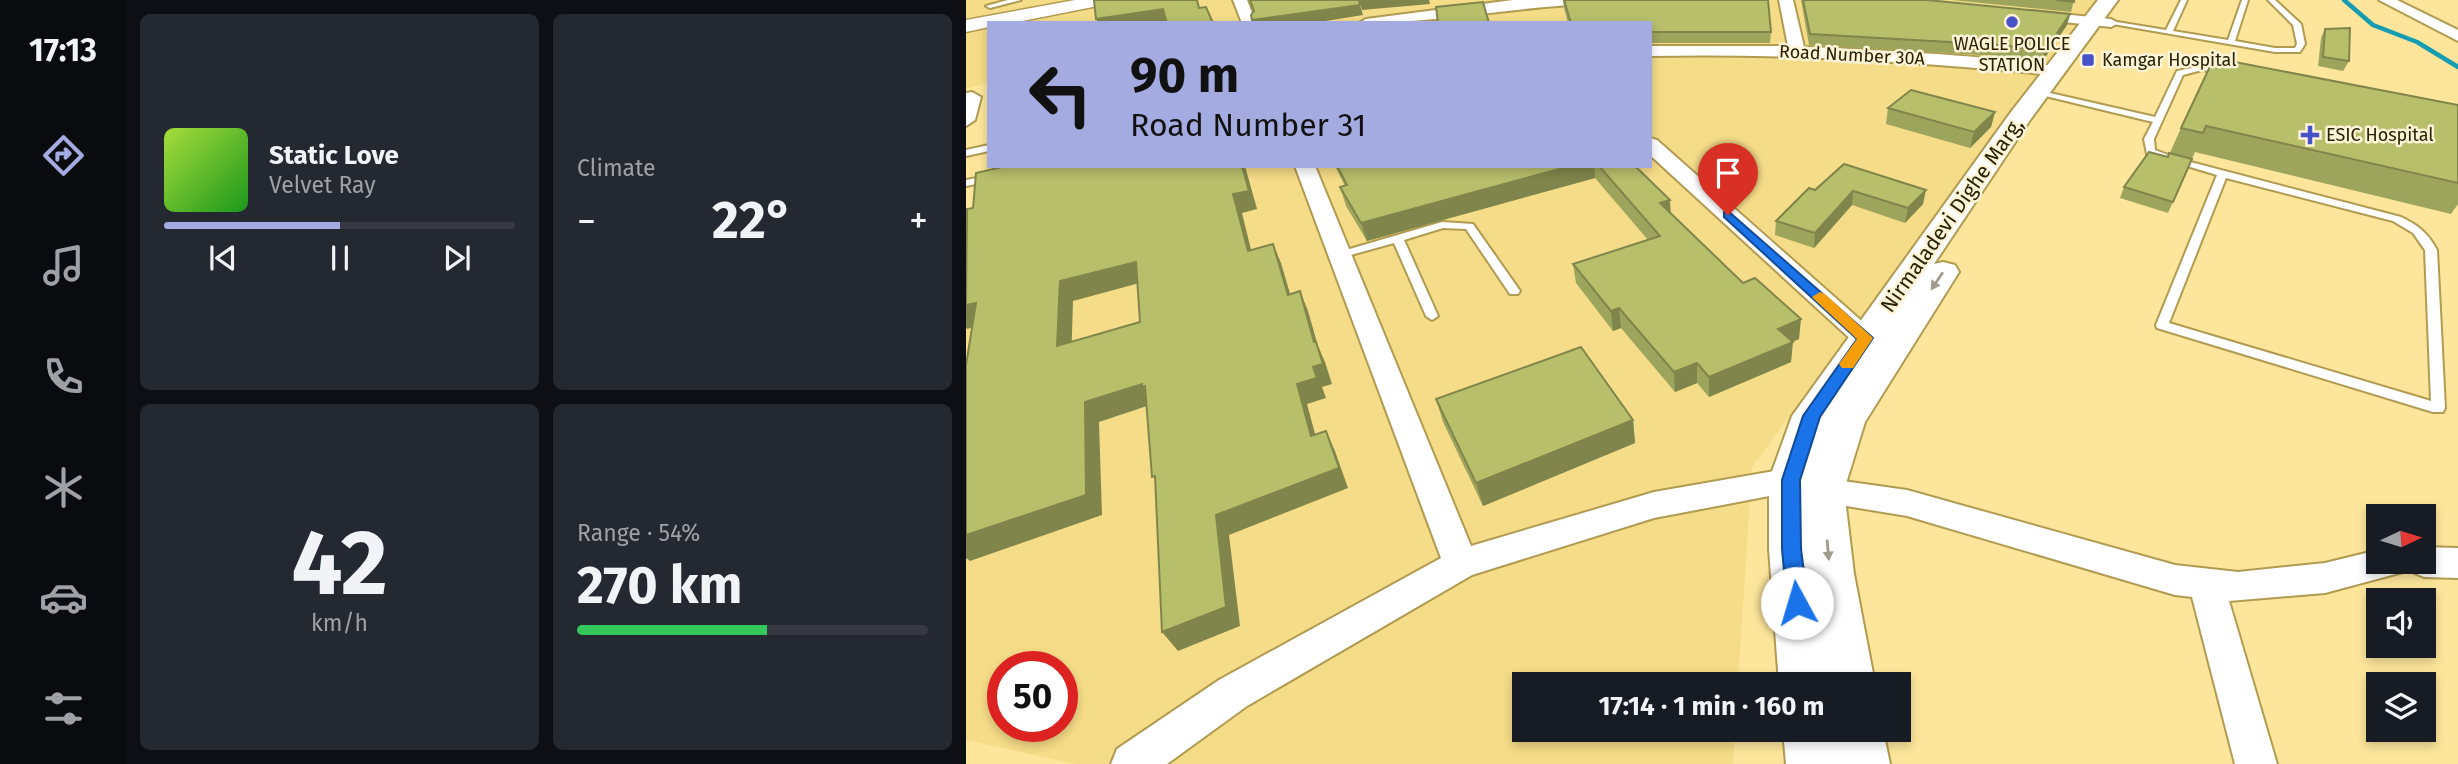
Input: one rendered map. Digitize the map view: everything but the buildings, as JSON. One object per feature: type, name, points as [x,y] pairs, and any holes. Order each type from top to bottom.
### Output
[{"type":"main road","name":"Nirmaladevi Dighe Marg,","points":[[1805,672],[1791,549],[1806,485],[1812,416],[1865,338],[2109,11]]},
{"type":"main road","name":"Nirmaladevi Dighe Marg,","points":[[1846,672],[1830,574],[1806,485],[2051,87]]},
{"type":"main road","points":[[1812,742],[1815,764]]},
{"type":"main road","points":[[1857,742],[1861,764]]},
{"type":"street","points":[[990,21],[1061,3],[1103,0]]},
{"type":"street","points":[[1240,0],[1248,21]]},
{"type":"street","points":[[1382,21],[1523,3],[1585,0]]},
{"type":"street","points":[[1786,0],[1797,52]]},
{"type":"street","points":[[2386,0],[2458,36]]},
{"type":"street","points":[[2015,13],[2109,11]]},
{"type":"street","points":[[966,26],[987,22]]},
{"type":"street","name":"Road Number 30A","points":[[1652,51],[1714,49],[1896,55],[2051,87]]},
{"type":"street","points":[[966,120],[975,96]]},
{"type":"street","points":[[1652,146],[1865,338]]},
{"type":"street","points":[[1306,168],[1461,564]]},
{"type":"street","points":[[1132,764],[1233,693],[1461,564],[1654,505],[1806,485],[1907,503],[2175,580],[2238,587],[2325,578],[2366,568]]},
{"type":"street","points":[[2436,562],[2458,563]]},
{"type":"street","points":[[2206,583],[2256,764]]},
{"type":"lane","points":[[982,0],[1005,18]]},
{"type":"lane","points":[[990,6],[1018,0]]},
{"type":"lane","points":[[2169,32],[2184,0]]},
{"type":"lane","points":[[2231,43],[2245,0]]},
{"type":"lane","points":[[2109,11],[2169,32],[2275,50],[2301,48],[2297,24],[2271,0]]},
{"type":"lane","points":[[2222,173],[2162,325],[2438,408],[2431,250],[2426,237],[2417,228],[2397,219],[2222,173],[2160,157],[2150,152],[2149,139],[2180,73],[2202,68],[2233,73]]},
{"type":"lane","points":[[2051,87],[2158,120]]},
{"type":"lane","points":[[966,153],[987,148]]},
{"type":"lane","points":[[966,183],[991,173],[1003,176]]},
{"type":"lane","points":[[1340,255],[1442,225],[1469,226],[1514,291]]},
{"type":"lane","points":[[1398,238],[1432,316]]},
{"type":"shaded area","points":[[966,0],[2097,0],[1752,467],[1739,672],[1512,672],[1512,742],[1734,742],[1733,764],[1075,764],[966,740],[966,303],[987,157],[987,168],[1652,168],[1652,21],[987,21],[987,83],[966,89]]},
{"type":"waterway","points":[[2344,0],[2373,25],[2417,42],[2458,67]]},
{"type":"slow traffic","points":[[1820,297],[1865,338],[1847,364]]},
{"type":"place","name":"WAGLE POLICE STATION","points":[[2012,22]]},
{"type":"place","name":"Kamgar Hospital","points":[[2088,60]]},
{"type":"place","name":"ESIC Hospital","points":[[2310,135]]},
{"type":"route","points":[[1728,215],[1865,338],[1812,416],[1791,480],[1791,549],[1797,603]]}]
